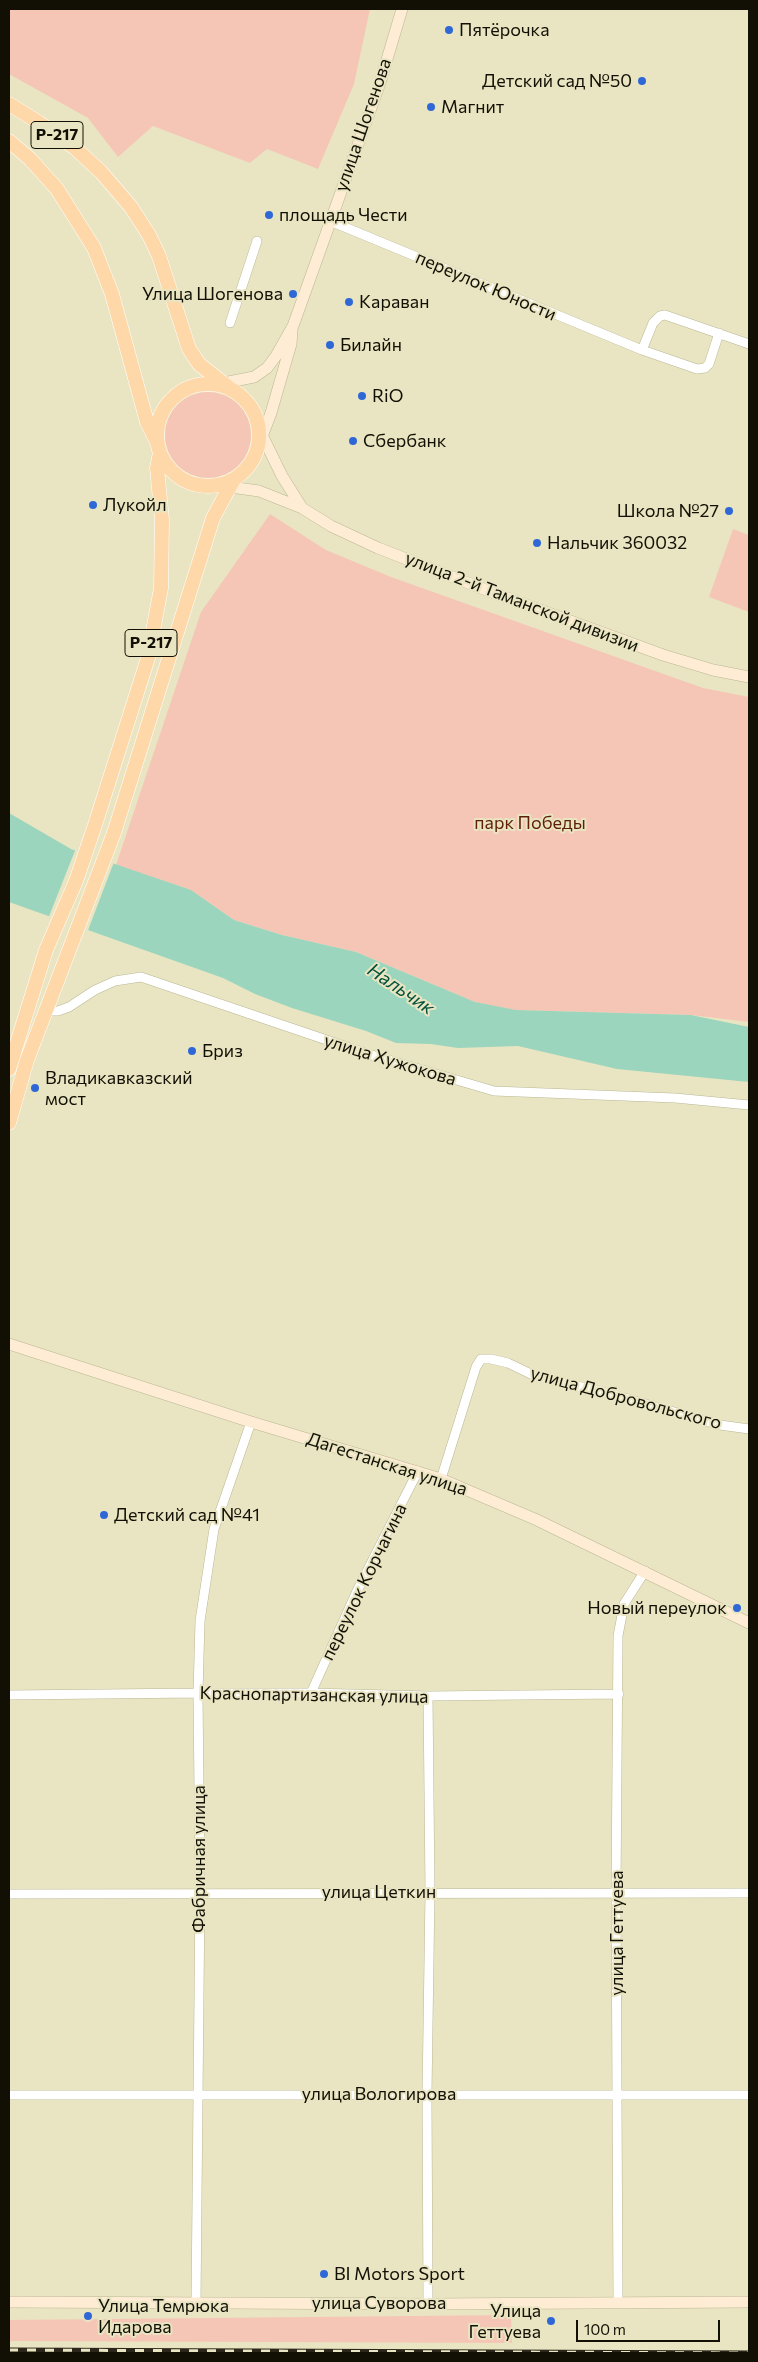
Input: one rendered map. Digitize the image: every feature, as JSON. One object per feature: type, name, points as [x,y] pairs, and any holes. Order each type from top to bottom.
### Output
[{"type":"main road","name":"Р-217","points":[[9,104],[75,148],[101,172],[131,207],[155,246],[189,348],[199,364],[223,385],[245,399],[256,417],[259,436],[251,462],[226,484],[210,527],[114,833],[27,1060],[9,1123]]},
{"type":"main road","name":"Р-217","points":[[9,141],[30,159],[57,189],[94,248],[112,294],[147,422],[158,447],[173,472],[182,479],[204,486],[226,484]]},
{"type":"main road","name":"Р-217","points":[[9,1069],[46,950],[76,881],[95,825],[141,681],[158,609],[163,535],[156,428],[160,414],[168,402],[190,386],[204,383],[223,385]]},
{"type":"street","name":"улица Шогенова","points":[[293,326],[380,83],[402,9]]},
{"type":"street","name":"переулок Юности","points":[[330,220],[642,350],[702,369],[709,364],[719,333]]},
{"type":"street","points":[[233,324],[259,242]]},
{"type":"street","points":[[642,350],[653,323],[660,316],[665,315],[749,344]]},
{"type":"street","points":[[223,385],[254,377],[267,368],[293,326]]},
{"type":"street","points":[[293,326],[291,344],[271,413],[259,436],[302,508]]},
{"type":"street","name":"улица 2-й Таманской дивизии","points":[[226,484],[259,490],[302,508],[331,526],[361,540],[494,593],[663,655],[713,670],[749,677]]},
{"type":"street","name":"улица Хужокова","points":[[46,1011],[69,1007],[95,990],[115,981],[141,978],[176,988],[365,1053],[494,1091],[675,1098],[749,1105]]},
{"type":"street","name":"Дагестанская улица","points":[[9,1344],[251,1422],[441,1479],[538,1520],[749,1623]]},
{"type":"street","name":"улица Добровольского","points":[[441,1479],[476,1367],[481,1359],[491,1358],[508,1363],[535,1376],[720,1424],[749,1429]]},
{"type":"street","name":"Фабричная улица","points":[[196,2303],[199,2094],[200,1892],[198,1693],[200,1621],[214,1529],[251,1422]]},
{"type":"street","name":"переулок Корчагина","points":[[311,1693],[358,1591],[418,1471]]},
{"type":"street","name":"улица Геттуева","points":[[618,2302],[616,1892],[620,1618],[628,1595],[645,1571]]},
{"type":"street","name":"Краснопартизанская улица","points":[[9,1695],[198,1693],[428,1696],[619,1694]]},
{"type":"street","points":[[428,1696],[430,1892],[427,2094],[428,2304]]},
{"type":"street","name":"улица Цеткин","points":[[9,1894],[200,1892],[749,1893]]},
{"type":"street","name":"улица Вологирова","points":[[9,2094],[749,2094]]},
{"type":"street","name":"улица Суворова","points":[[9,2302],[428,2304],[749,2302]]},
{"type":"green space","points":[[9,9],[370,9],[354,84],[318,169],[267,149],[250,163],[153,126],[118,157],[88,118],[9,74]]},
{"type":"green space","points":[[208,392],[225,395],[239,404],[248,418],[251,435],[248,452],[239,466],[225,475],[208,478],[191,475],[177,466],[168,452],[165,435],[168,418],[177,404],[191,395]]},
{"type":"green space","name":"парк Победы","points":[[270,514],[326,550],[391,577],[703,688],[749,697],[749,1022],[691,1015],[516,1010],[494,1007],[475,1002],[356,952],[282,935],[234,920],[191,890],[116,865],[201,612]]},
{"type":"green space","points":[[733,529],[749,535],[749,612],[709,597]]},
{"type":"green space","points":[[511,2315],[512,2343],[9,2341],[9,2320]]},
{"type":"water","name":"Нальчик","points":[[9,813],[71,849],[191,890],[234,920],[282,935],[356,952],[475,1002],[516,1010],[691,1015],[749,1027],[749,1082],[617,1069],[518,1046],[458,1048],[431,1044],[396,1043],[366,1031],[292,1008],[255,994],[223,978],[9,902]]},
{"type":"pier","points":[[76,848],[114,862],[87,933],[48,919]]},
{"type":"railway","points":[[9,2350],[749,2353]]},
{"type":"place","name":"Пятёрочка","points":[[449,30]]},
{"type":"place","name":"Детский сад №50","points":[[642,81]]},
{"type":"place","name":"Магнит","points":[[431,107]]},
{"type":"place","name":"площадь Чести","points":[[269,215]]},
{"type":"place","name":"Улица Шогенова","points":[[293,294]]},
{"type":"place","name":"Караван","points":[[349,302]]},
{"type":"place","name":"Билайн","points":[[330,345]]},
{"type":"place","name":"RiO","points":[[362,396]]},
{"type":"place","name":"Сбербанк","points":[[353,441]]},
{"type":"place","name":"Лукойл","points":[[93,505]]},
{"type":"place","name":"Школа №27","points":[[729,511]]},
{"type":"place","name":"Нальчик 360032","points":[[537,543]]},
{"type":"place","name":"Бриз","points":[[192,1051]]},
{"type":"place","name":"Владикавказский мост","points":[[35,1088]]},
{"type":"place","name":"Детский сад №41","points":[[104,1515]]},
{"type":"place","name":"Новый переулок","points":[[737,1608]]},
{"type":"place","name":"BI Motors Sport","points":[[324,2274]]},
{"type":"place","name":"Улица Темрюка Идарова","points":[[88,2316]]},
{"type":"place","name":"Улица Геттуева","points":[[551,2321]]}]
